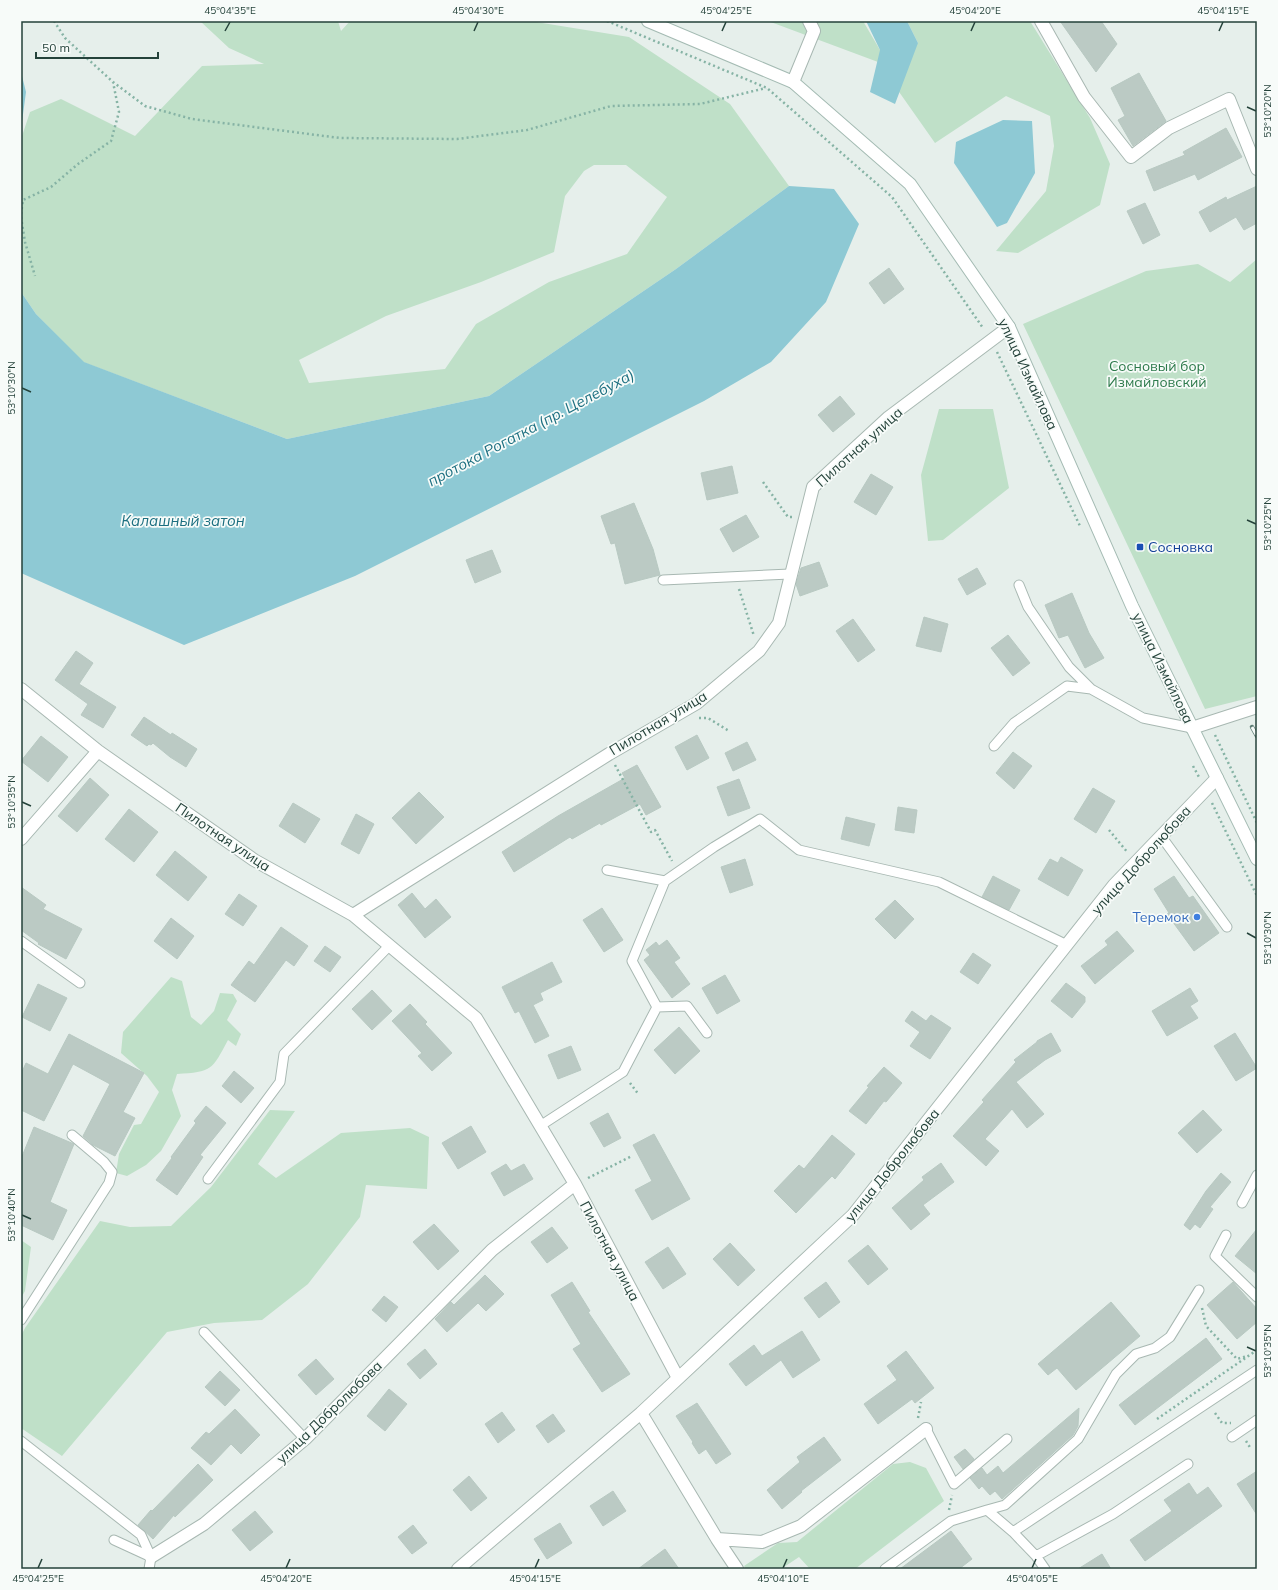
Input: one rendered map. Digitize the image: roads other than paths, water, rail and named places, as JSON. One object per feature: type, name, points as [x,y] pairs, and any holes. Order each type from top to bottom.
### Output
[{"type":"street","name":"улица Измайлова","points":[[648,21],[793,82],[910,184],[1009,327],[1132,606],[1257,859]]},
{"type":"street","points":[[793,82],[814,31],[809,21]]},
{"type":"street","points":[[1041,21],[1084,97],[1130,157],[1169,128],[1229,99],[1257,169]]},
{"type":"street","name":"Пилотная улица","points":[[353,915],[609,754],[697,703],[759,651],[779,623],[790,574],[813,487],[889,417],[1009,327]]},
{"type":"street","name":"Пилотная улица","points":[[21,689],[98,751],[254,860],[353,915],[476,1018],[575,1184],[678,1378]]},
{"type":"street","points":[[1192,728],[1257,707]]},
{"type":"street","points":[[21,838],[98,751]]},
{"type":"street","name":"улица Добролюбова","points":[[458,1569],[641,1413],[853,1215],[1114,885],[1217,778]]},
{"type":"street","name":"улица Добролюбова","points":[[152,1557],[204,1524],[305,1439],[492,1250],[575,1184]]},
{"type":"street","points":[[641,1413],[717,1539],[738,1569]]},
{"type":"street","points":[[717,1539],[762,1542],[801,1526],[926,1429]]},
{"type":"lane","points":[[663,580],[790,574]]},
{"type":"lane","points":[[1019,585],[1028,607],[1069,667],[1091,688],[1143,718],[1192,728]]},
{"type":"lane","points":[[994,746],[1014,723],[1068,686],[1091,688]]},
{"type":"lane","points":[[657,1007],[632,961],[665,881],[714,847],[760,819],[799,850],[939,882],[1067,944]]},
{"type":"lane","points":[[1161,836],[1227,927]]},
{"type":"lane","points":[[607,870],[665,881]]},
{"type":"lane","points":[[21,941],[80,983]]},
{"type":"lane","points":[[208,1179],[280,1082],[284,1054],[390,945]]},
{"type":"lane","points":[[657,1007],[687,1006],[707,1033]]},
{"type":"lane","points":[[540,1126],[623,1072],[657,1007]]},
{"type":"lane","points":[[21,1320],[109,1183],[112,1172],[104,1162],[72,1136]]},
{"type":"lane","points":[[1242,1202],[1257,1175]]},
{"type":"lane","points":[[1226,1235],[1215,1256],[1257,1297]]},
{"type":"lane","points":[[885,1569],[952,1521],[1005,1505],[1078,1438],[1116,1374],[1136,1354],[1155,1348],[1170,1337],[1199,1290]]},
{"type":"lane","points":[[204,1332],[305,1439]]},
{"type":"lane","points":[[1013,1532],[1257,1370]]},
{"type":"lane","points":[[1232,1438],[1257,1420]]},
{"type":"lane","points":[[926,1429],[954,1484],[1007,1439]]},
{"type":"lane","points":[[21,1441],[141,1535],[152,1557],[148,1569]]},
{"type":"lane","points":[[1036,1556],[1113,1514],[1188,1464]]},
{"type":"lane","points":[[987,1510],[1013,1532],[1036,1556],[1045,1569]]},
{"type":"lane","points":[[114,1540],[152,1557]]},
{"type":"water","points":[[866,21],[907,21],[918,43],[895,104],[870,92],[880,50]]},
{"type":"water","points":[[21,72],[26,92],[21,129]]},
{"type":"water","points":[[1003,120],[1032,121],[1035,173],[1007,223],[997,227],[954,163],[956,142]]},
{"type":"water","name":"Калашный затон","points":[[789,186],[834,189],[859,224],[826,302],[771,362],[704,401],[355,576],[184,645],[21,573],[21,292],[36,314],[84,362],[287,439],[489,396],[676,269]]},
{"type":"railway","points":[[1252,727],[1257,736]]},
{"type":"place","name":"Сосновка","points":[[1140,547]]},
{"type":"place","name":"Теремок","points":[[1197,917]]},
{"type":"park label","name":"Сосновый бор Измайловский","points":[[1157,374]]},
{"type":"water label","name":"протока Рогатка (пр. Целебуха)","points":[[531,428]]}]
